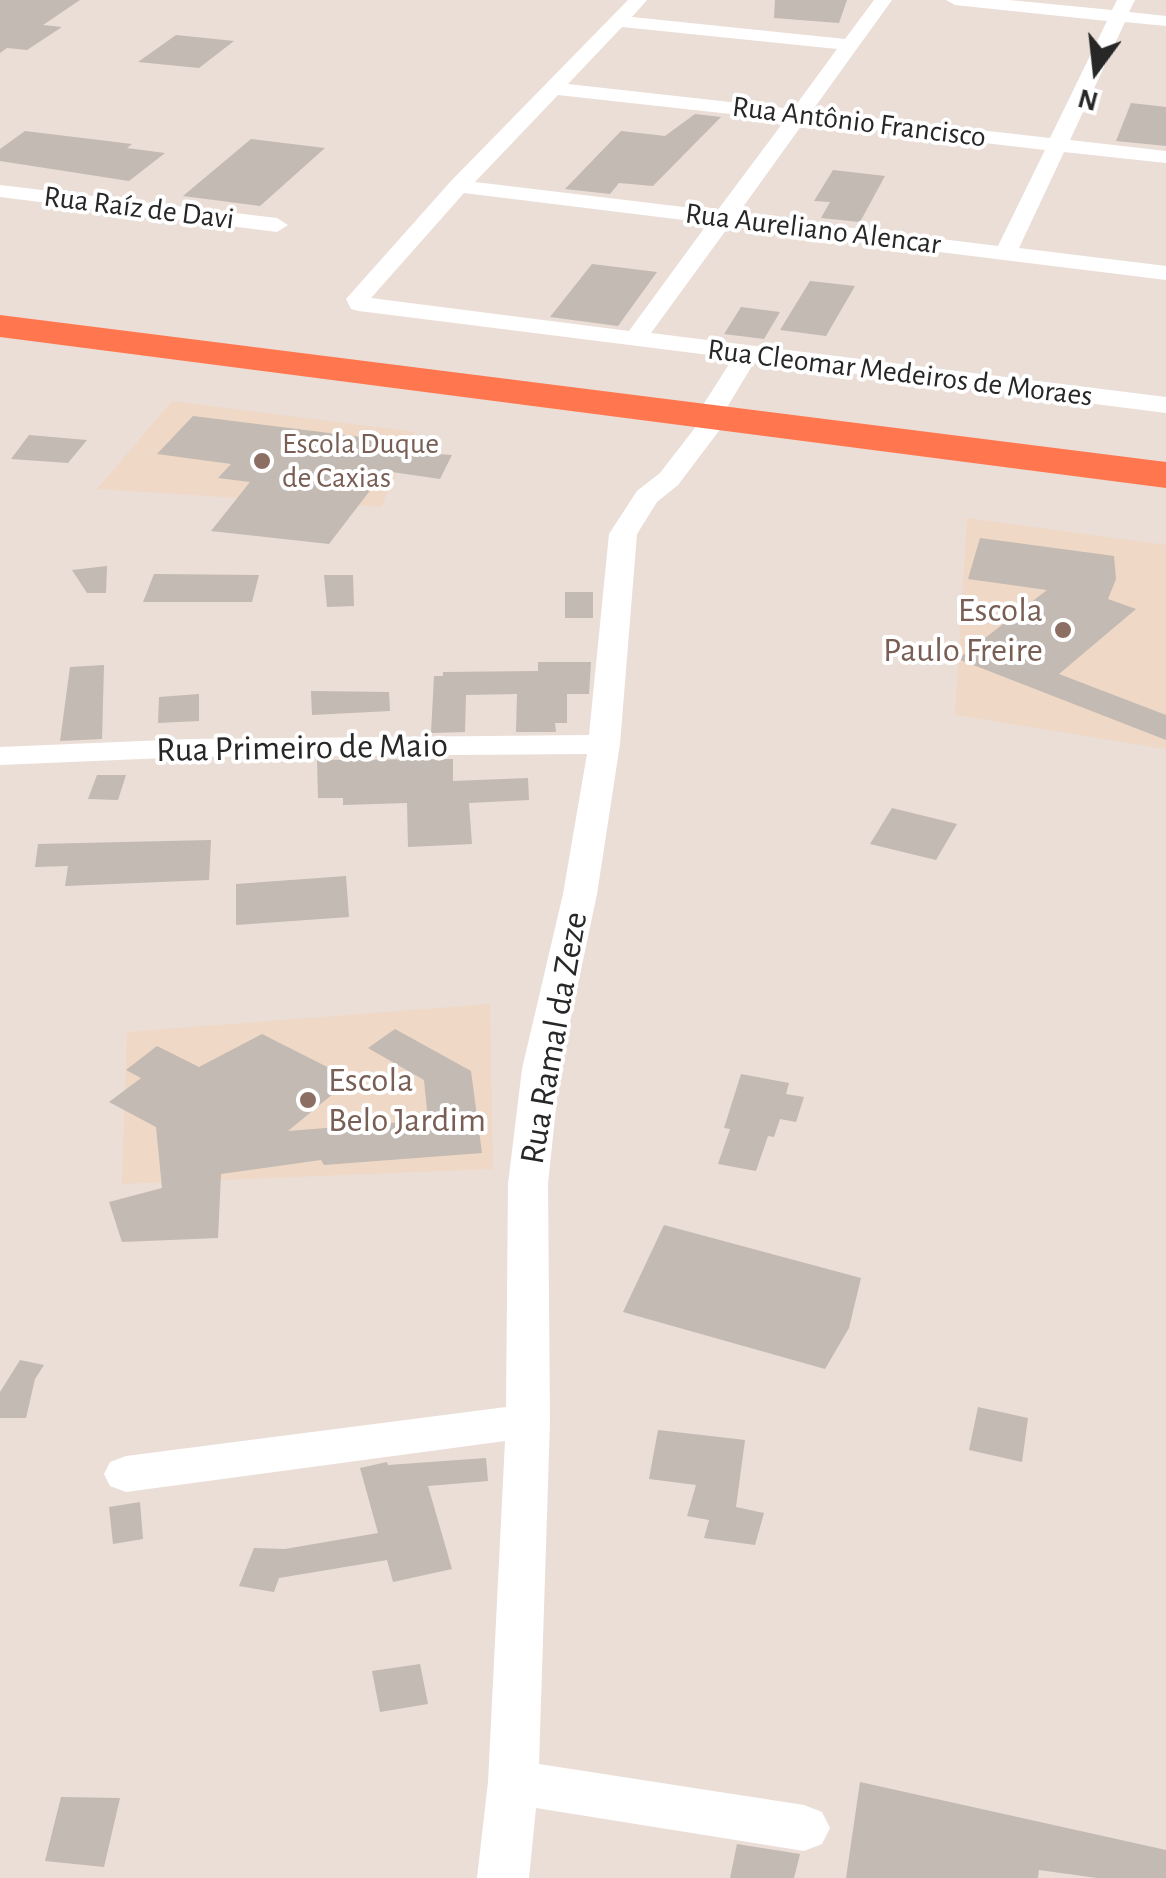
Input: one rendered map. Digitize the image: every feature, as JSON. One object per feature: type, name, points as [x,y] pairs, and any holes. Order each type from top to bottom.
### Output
[{"type":"highway","points":[[0,315],[1166,474]]},
{"type":"highway","points":[[0,326],[1166,463]]},
{"type":"street","points":[[638,0],[459,186],[358,300],[359,304],[634,340],[883,0]]},
{"type":"street","points":[[955,0],[1122,8],[1166,21]]},
{"type":"street","points":[[1006,252],[1122,8]]},
{"type":"street","points":[[620,21],[849,45]]},
{"type":"street","name":"Rua Antônio Francisco","points":[[552,88],[1166,158]]},
{"type":"street","name":"Rua Aureliano Alencar","points":[[459,186],[1166,273]]},
{"type":"street","name":"Rua Raíz de Davi","points":[[0,191],[278,225]]},
{"type":"street","name":"Rua Cleomar Medeiros de Moraes","points":[[634,340],[1166,405]]},
{"type":"street","name":"Rua Ramal da Zeze","points":[[503,1878],[513,1782],[528,1421],[528,1184],[541,1069],[580,894],[604,744],[623,534],[638,508],[669,479],[717,410],[746,356]]},
{"type":"street","name":"Rua Primeiro de Maio","points":[[0,756],[188,748],[604,744]]},
{"type":"street","points":[[126,1474],[528,1421]]},
{"type":"street","points":[[513,1782],[804,1828]]},
{"type":"shaded area","name":"Escola Duque de Caxias","points":[[172,401],[415,432],[381,507],[97,489]]},
{"type":"shaded area","name":"Escola Paulo Freire","points":[[967,518],[1166,545],[1166,749],[955,715]]},
{"type":"shaded area","name":"Escola Belo Jardim","points":[[490,1004],[493,1169],[122,1184],[127,1032]]},
{"type":"building","points":[[0,0],[80,0],[43,25],[62,27],[27,50],[7,48],[0,53]]},
{"type":"building","points":[[775,0],[847,0],[839,23],[774,18]]},
{"type":"building","points":[[176,35],[234,41],[199,68],[138,62]]},
{"type":"building","points":[[1131,103],[1166,107],[1166,146],[1116,141]]},
{"type":"building","points":[[695,114],[721,117],[653,186],[619,183],[610,194],[565,189],[621,131],[665,136]]},
{"type":"building","points":[[25,131],[132,144],[127,148],[165,153],[129,181],[0,161],[0,149]]},
{"type":"building","points":[[251,139],[325,148],[260,206],[183,196]]},
{"type":"building","points":[[833,170],[885,176],[860,222],[821,218],[830,202],[814,201]]},
{"type":"building","points":[[592,264],[657,272],[618,326],[550,317]]},
{"type":"building","points":[[810,281],[855,286],[826,336],[780,330]]},
{"type":"building","points":[[741,307],[780,312],[764,339],[724,334]]},
{"type":"building","points":[[193,416],[401,442],[395,451],[452,455],[440,479],[385,471],[329,544],[211,531],[250,482],[218,478],[231,464],[157,454]]},
{"type":"building","points":[[29,435],[87,440],[68,463],[11,459]]},
{"type":"building","points":[[980,538],[1114,556],[1116,579],[1108,599],[1136,609],[1059,674],[1166,715],[1166,740],[958,659],[1047,590],[968,579]]},
{"type":"building","points":[[107,566],[106,593],[87,593],[72,570]]},
{"type":"building","points":[[154,574],[259,575],[252,602],[143,602]]},
{"type":"building","points":[[324,575],[353,575],[354,606],[327,607]]},
{"type":"building","points":[[565,592],[593,592],[593,618],[565,618]]},
{"type":"building","points":[[538,662],[591,662],[589,694],[567,694],[567,723],[555,723],[556,732],[516,732],[517,694],[466,695],[465,732],[431,733],[434,676],[443,676],[443,672],[538,671]]},
{"type":"building","points":[[104,665],[102,739],[60,741],[70,667]]},
{"type":"building","points":[[311,691],[389,692],[390,711],[312,715]]},
{"type":"building","points":[[199,694],[199,721],[158,723],[159,697]]},
{"type":"building","points":[[453,759],[453,781],[528,778],[529,800],[469,803],[472,844],[408,847],[407,803],[343,805],[343,798],[318,798],[317,760]]},
{"type":"building","points":[[97,775],[126,775],[118,800],[88,799]]},
{"type":"building","points":[[892,808],[957,824],[936,860],[870,844]]},
{"type":"building","points":[[211,840],[209,880],[65,886],[68,866],[35,867],[38,844]]},
{"type":"building","points":[[346,876],[349,917],[236,925],[236,884]]},
{"type":"building","points":[[395,1029],[471,1071],[482,1153],[324,1165],[321,1160],[221,1174],[218,1238],[122,1242],[109,1202],[162,1188],[156,1127],[109,1102],[141,1078],[126,1070],[157,1046],[199,1067],[262,1034],[351,1079],[288,1131],[428,1120],[424,1080],[368,1048]]},
{"type":"building","points":[[741,1074],[789,1083],[786,1094],[804,1097],[796,1122],[780,1119],[774,1137],[768,1136],[756,1171],[718,1164],[730,1129],[724,1128]]},
{"type":"building","points":[[664,1225],[861,1278],[849,1328],[825,1369],[623,1312]]},
{"type":"building","points":[[20,1360],[44,1365],[35,1379],[26,1418],[0,1418],[0,1392]]},
{"type":"building","points":[[978,1407],[1028,1418],[1022,1462],[969,1450]]},
{"type":"building","points":[[658,1430],[745,1440],[736,1507],[764,1513],[755,1545],[704,1538],[709,1520],[687,1516],[696,1485],[649,1479]]},
{"type":"building","points":[[486,1458],[488,1481],[428,1486],[452,1569],[393,1582],[387,1560],[279,1578],[274,1592],[239,1586],[254,1548],[285,1549],[378,1533],[360,1468],[387,1462],[388,1465]]},
{"type":"building","points":[[140,1502],[143,1539],[113,1544],[109,1507]]},
{"type":"building","points":[[420,1664],[428,1704],[380,1712],[372,1671]]},
{"type":"building","points":[[860,1782],[1166,1850],[1166,1878],[1097,1878],[1039,1870],[1038,1878],[846,1878]]},
{"type":"building","points":[[61,1797],[120,1798],[104,1867],[45,1861]]},
{"type":"building","points":[[737,1844],[800,1854],[794,1878],[730,1878]]},
{"type":"place","name":"Escola Duque de Caxias","points":[[262,461]]},
{"type":"place","name":"Escola Paulo Freire","points":[[1063,630]]},
{"type":"place","name":"Escola Belo Jardim","points":[[308,1100]]}]
